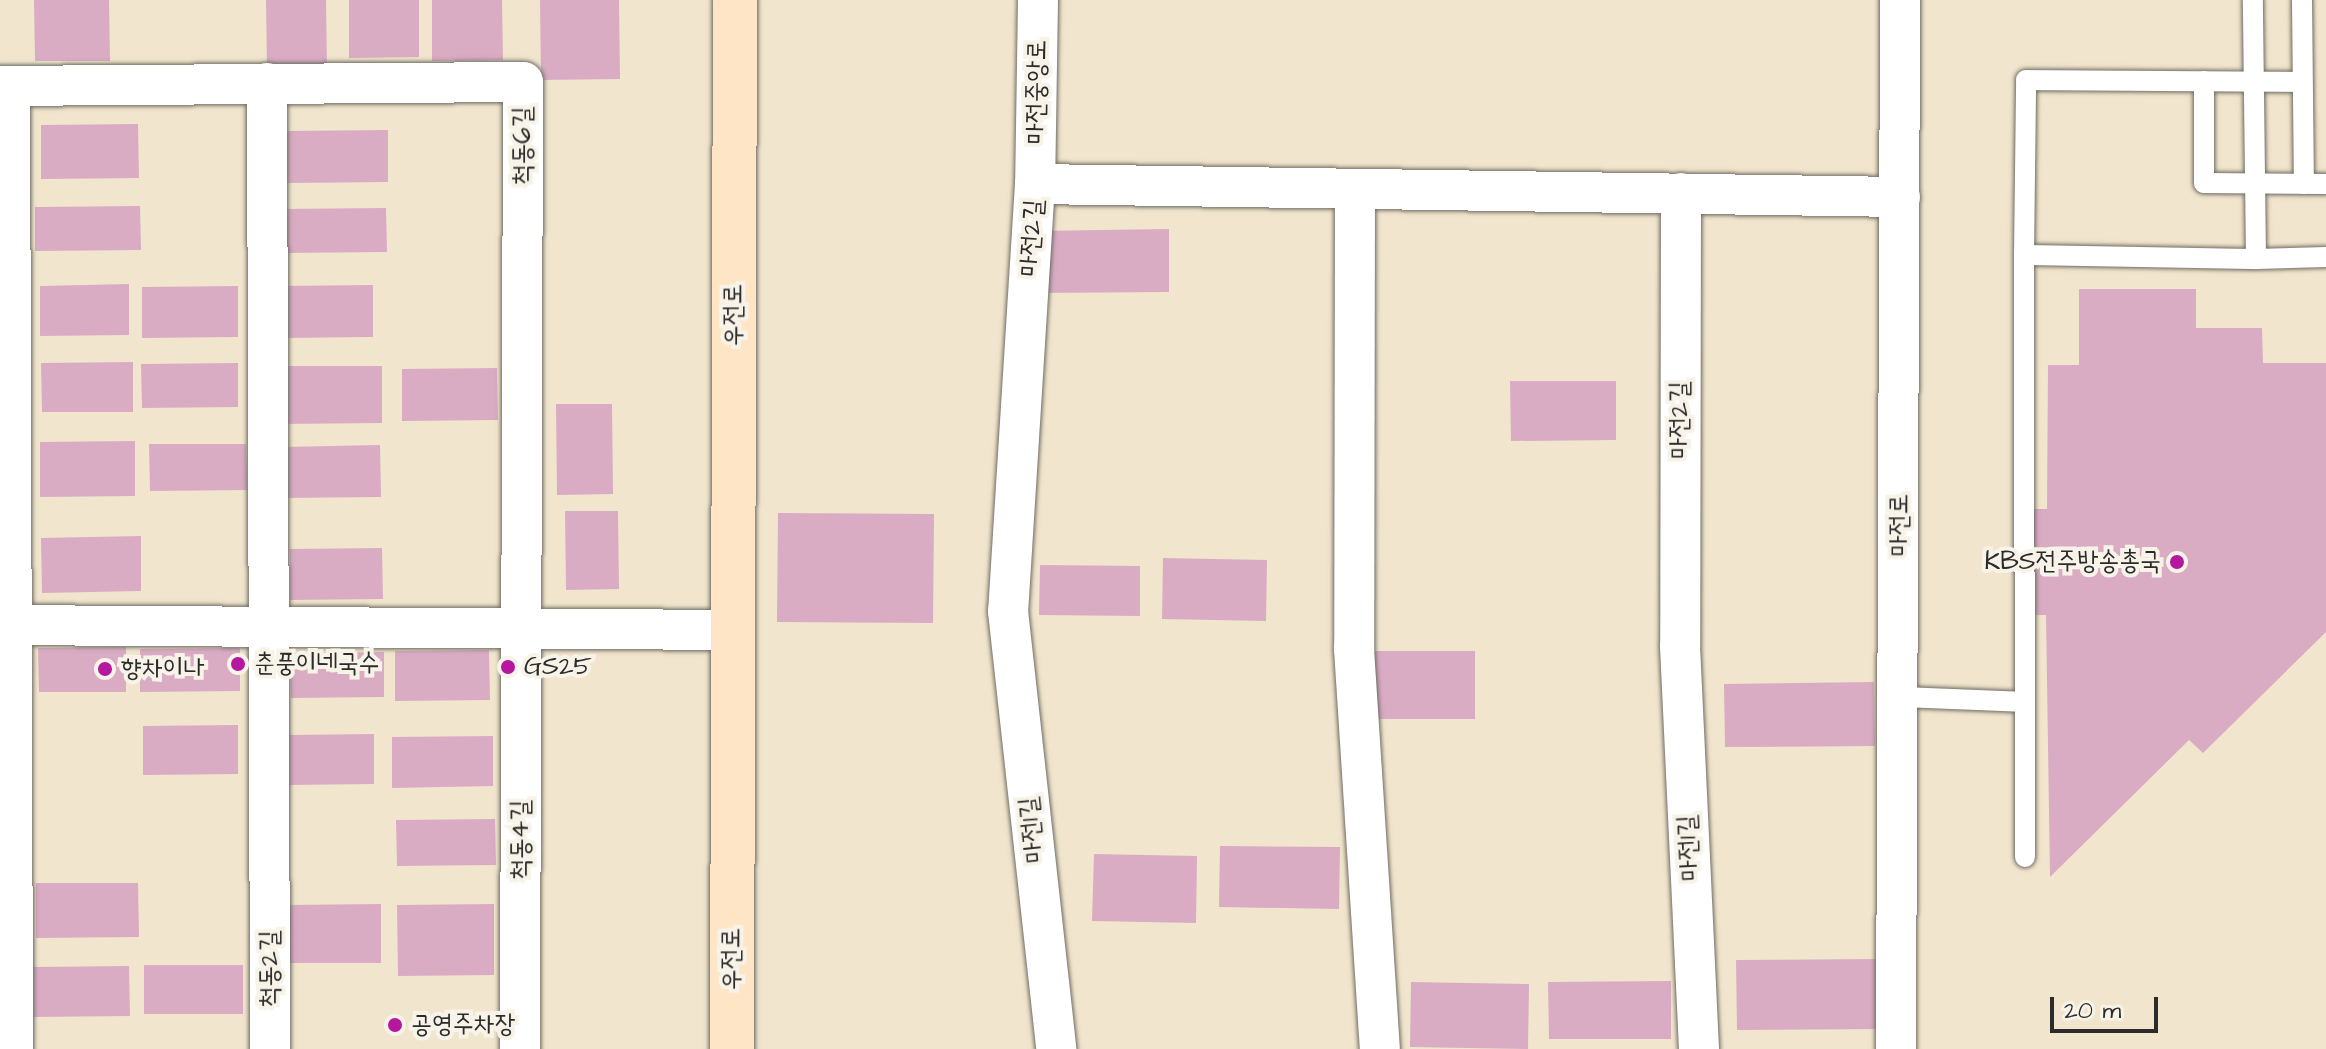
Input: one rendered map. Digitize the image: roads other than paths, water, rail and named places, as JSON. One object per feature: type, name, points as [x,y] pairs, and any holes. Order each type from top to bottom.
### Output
[{"type":"street","name":"우전로","points":[[732,1049],[735,0]]},
{"type":"street","name":"마전중앙로","points":[[1035,184],[1038,0]]},
{"type":"street","name":"마전로","points":[[1896,1049],[1900,697],[1900,0]]},
{"type":"street","name":"척동6길","points":[[6,625],[11,372],[5,86],[523,82],[522,371]]},
{"type":"street","points":[[267,83],[269,628]]},
{"type":"street","name":"마전2길","points":[[1008,611],[1035,184],[1900,197]]},
{"type":"street","points":[[1355,190],[1354,649],[1380,1049]]},
{"type":"street","name":"마전2길","points":[[1680,646],[1681,193]]},
{"type":"street","name":"척동4길","points":[[520,1049],[522,371]]},
{"type":"street","name":"마전1길","points":[[1008,611],[1056,1049]]},
{"type":"street","points":[[13,1049],[6,625],[732,630]]},
{"type":"street","name":"척동2길","points":[[269,628],[270,1049]]},
{"type":"street","name":"마전1길","points":[[1680,646],[1699,1049]]},
{"type":"lane","points":[[2253,0],[2256,259]]},
{"type":"lane","points":[[2302,0],[2304,184]]},
{"type":"lane","points":[[2025,857],[2026,80],[2301,82]]},
{"type":"lane","points":[[2204,81],[2204,183],[2326,184]]},
{"type":"lane","points":[[2024,255],[2256,259],[2326,257]]},
{"type":"lane","points":[[1900,697],[2023,702]]},
{"type":"place","name":"KBS전주방송총국","points":[[2177,562]]},
{"type":"place","name":"춘풍이네국수","points":[[238,664]]},
{"type":"place","name":"GS25","points":[[508,667]]},
{"type":"place","name":"향차이나","points":[[105,669]]},
{"type":"place","name":"공영주차장","points":[[395,1025]]}]
